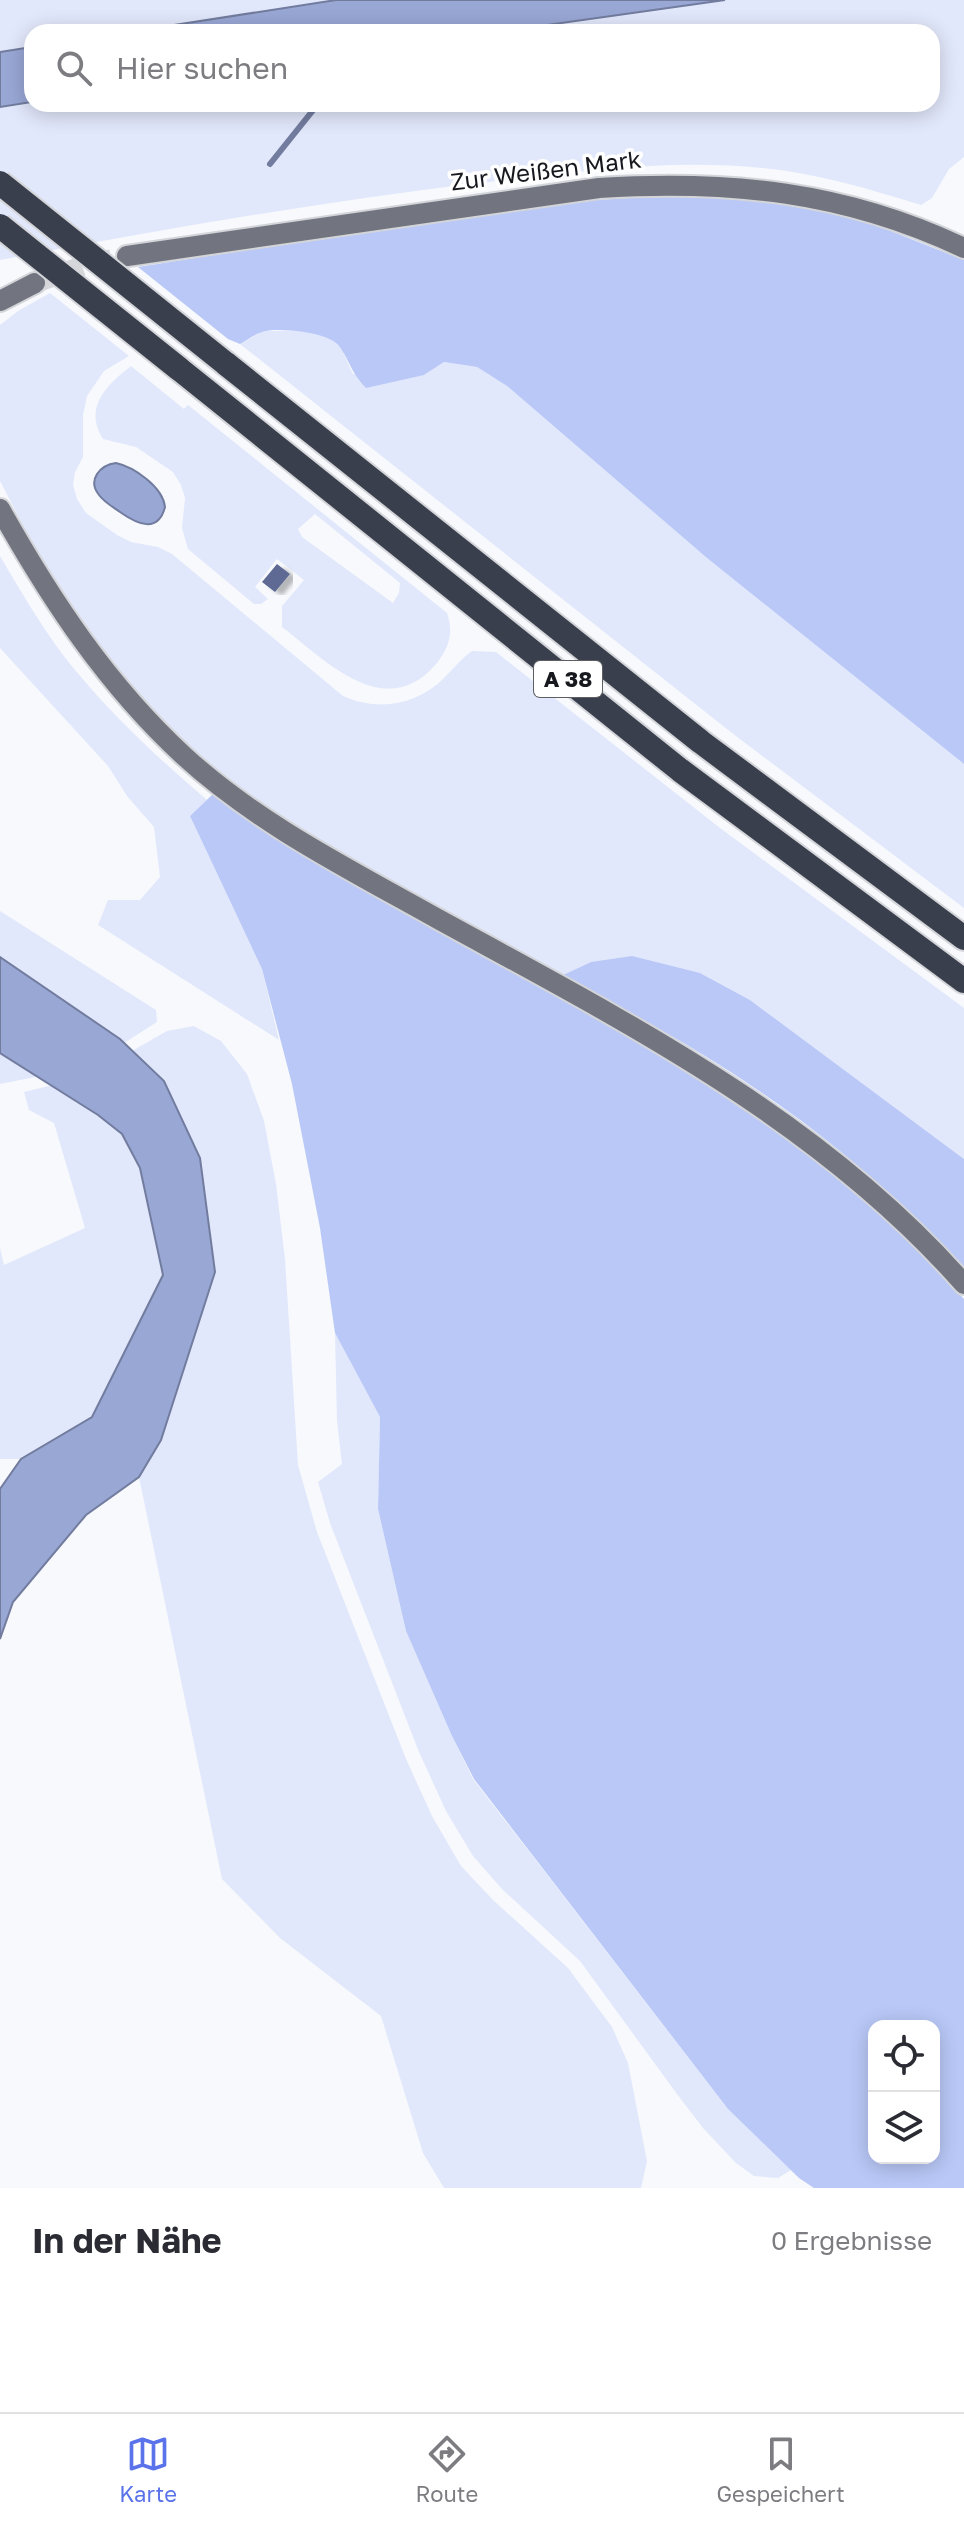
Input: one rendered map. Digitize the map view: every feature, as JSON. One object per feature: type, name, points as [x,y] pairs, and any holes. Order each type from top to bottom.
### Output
[{"type":"highway","name":"A 38","points":[[0,183],[701,742],[964,938]]},
{"type":"highway","name":"A 38","points":[[0,226],[680,770],[964,981]]},
{"type":"main road","name":"Zur Weißen Mark","points":[[127,256],[583,190],[659,184],[726,186],[815,197],[925,229],[964,248]]},
{"type":"main road","points":[[4,302],[35,283]]},
{"type":"main road","points":[[0,509],[36,573],[93,656],[128,701],[186,758],[259,815],[319,852],[661,1042],[770,1112],[877,1197],[964,1284]]},
{"type":"shaded area","points":[[0,0],[335,0],[180,24],[24,24],[24,48],[0,52]]},
{"type":"shaded area","points":[[336,0],[725,0],[555,24],[181,24]]},
{"type":"shaded area","points":[[725,0],[964,0],[964,157],[949,169],[932,198],[921,205],[782,170],[695,165],[629,167],[310,206],[0,260],[0,107],[24,103],[24,112],[940,112],[940,24],[555,24]]},
{"type":"shaded area","points":[[24,48],[24,103],[0,107],[0,52]]},
{"type":"shaded area","points":[[695,194],[768,200],[863,220],[964,260],[964,764],[707,558],[507,386],[477,367],[444,362],[424,375],[366,388],[333,341],[314,334],[279,330],[259,333],[240,344],[228,339],[138,267],[430,221],[595,200]]},
{"type":"shaded area","points":[[50,293],[129,356],[104,371],[87,396],[83,415],[83,457],[75,472],[73,485],[86,513],[131,542],[158,547],[172,554],[343,696],[356,701],[383,704],[409,700],[433,687],[472,651],[496,652],[720,828],[964,1008],[964,1159],[750,1000],[700,973],[591,962],[563,975],[266,808],[194,751],[137,695],[100,652],[45,568],[0,481],[0,325]]},
{"type":"shaded area","points":[[263,331],[314,332],[332,339],[353,374],[424,375],[444,362],[477,367],[507,386],[707,558],[964,764],[964,908],[732,733],[240,344]]},
{"type":"shaded area","points":[[131,366],[184,409],[188,405],[447,613],[449,640],[436,664],[417,681],[396,688],[376,687],[356,680],[336,669],[282,627],[282,606],[304,580],[277,559],[255,587],[268,599],[254,604],[188,549],[182,528],[185,498],[173,472],[136,447],[103,439],[97,427],[100,398]],"holes":[[[315,514],[400,583],[393,603],[302,537],[298,529]]]},
{"type":"shaded area","points":[[116,463],[139,473],[159,492],[165,507],[157,521],[146,524],[133,520],[99,495],[94,484],[97,474]]},
{"type":"shaded area","points":[[0,556],[45,629],[75,670],[138,738],[207,800],[190,816],[262,969],[279,1040],[98,925],[108,900],[140,900],[160,877],[154,827],[127,796],[108,766],[0,648]]},
{"type":"shaded area","points":[[213,794],[268,834],[325,868],[699,1078],[820,1164],[895,1228],[964,1299],[964,2188],[814,2188],[799,2178],[728,2109],[474,1779],[406,1631],[378,1509],[380,1417],[335,1333],[320,1228],[292,1084],[262,969],[190,816]]},
{"type":"shaded area","points":[[0,911],[156,1010],[157,1022],[124,1043],[0,957]]},
{"type":"shaded area","points":[[632,956],[700,973],[750,1000],[964,1159],[964,1267],[868,1174],[789,1112],[689,1046],[563,975],[591,962]]},
{"type":"shaded area","points":[[0,957],[120,1039],[164,1081],[200,1158],[215,1272],[161,1440],[139,1477],[86,1515],[13,1602],[0,1639],[0,1489],[21,1459],[92,1417],[163,1275],[140,1168],[122,1134],[98,1115],[0,1053]]},
{"type":"shaded area","points":[[194,1026],[221,1041],[247,1074],[264,1121],[285,1259],[298,1465],[317,1532],[406,1759],[432,1816],[461,1866],[493,1900],[568,1968],[612,2027],[628,2063],[647,2161],[641,2188],[444,2188],[423,2153],[381,2016],[280,1938],[222,1879],[139,1477],[161,1439],[215,1272],[164,1081],[132,1051],[167,1031]]},
{"type":"shaded area","points":[[0,1053],[40,1076],[0,1084]]},
{"type":"shaded area","points":[[53,1085],[122,1134],[140,1168],[163,1276],[92,1417],[21,1459],[0,1459],[0,1248],[4,1265],[85,1228],[54,1123],[29,1110],[24,1092]]},
{"type":"shaded area","points":[[335,1333],[380,1417],[378,1509],[406,1631],[473,1779],[728,2109],[791,2170],[778,2178],[754,2176],[736,2163],[703,2128],[580,1961],[502,1889],[473,1856],[446,1811],[419,1752],[330,1523],[318,1482],[342,1464],[337,1421]]},
{"type":"building","points":[[277,564],[290,574],[275,592],[262,582]]},
{"type":"waterway","points":[[270,164],[312,112]]},
{"type":"tunnel","points":[[35,283],[85,265],[127,256]]}]
